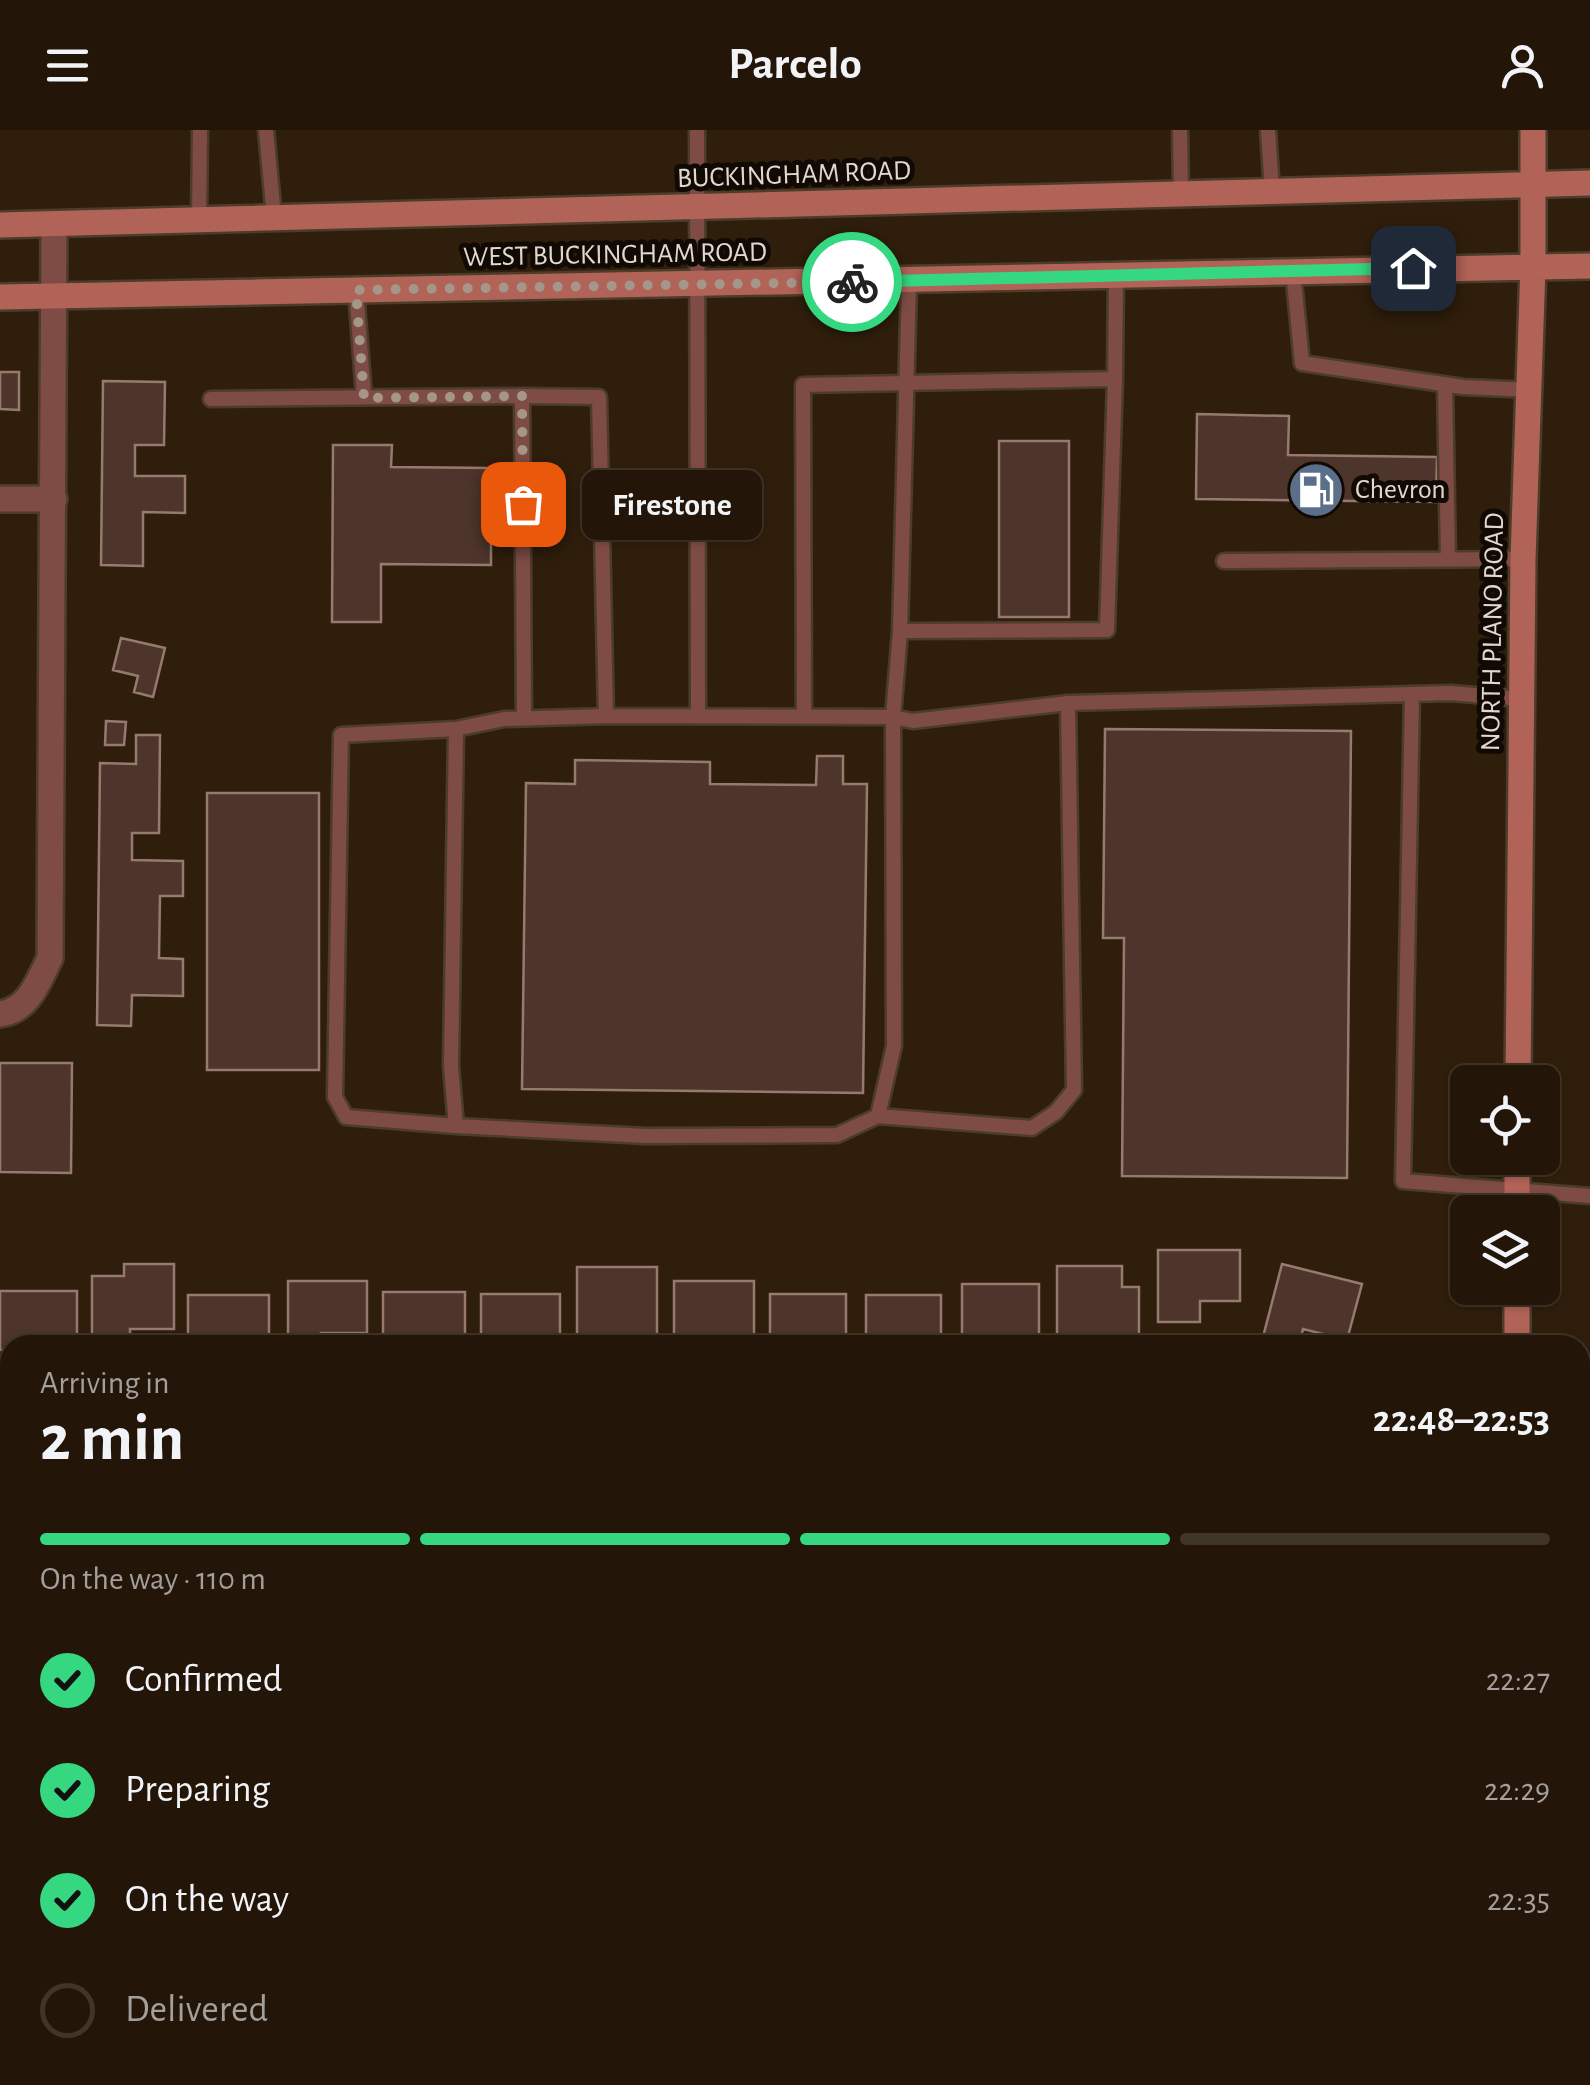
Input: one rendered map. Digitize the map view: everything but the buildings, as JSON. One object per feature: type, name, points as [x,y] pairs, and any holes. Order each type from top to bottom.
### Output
[{"type":"main road","name":"NORTH PLANO ROAD","points":[[1518,1065],[1523,559],[1533,130]]},
{"type":"main road","name":"BUCKINGHAM ROAD","points":[[0,225],[1590,182]]},
{"type":"main road","name":"WEST BUCKINGHAM ROAD","points":[[0,297],[1590,266]]},
{"type":"main road","points":[[1517,1305],[1517,1335]]},
{"type":"street","points":[[0,1014],[26,1002],[50,958],[54,225]]},
{"type":"street","points":[[0,499],[54,499]]},
{"type":"lane","points":[[199,222],[200,130]]},
{"type":"lane","points":[[266,130],[274,217]]},
{"type":"lane","points":[[698,130],[698,714]]},
{"type":"lane","points":[[1180,130],[1181,194]]},
{"type":"lane","points":[[1268,130],[1272,191]]},
{"type":"lane","points":[[1293,271],[1302,363],[1445,385],[1529,390]]},
{"type":"lane","points":[[900,631],[1107,630],[1116,274]]},
{"type":"lane","points":[[878,1116],[894,1046],[893,716],[900,631],[910,282]]},
{"type":"lane","points":[[356,290],[364,398]]},
{"type":"lane","points":[[804,716],[804,384],[1114,379]]},
{"type":"lane","points":[[1445,385],[1448,559]]},
{"type":"lane","points":[[522,396],[524,718]]},
{"type":"lane","points":[[212,399],[599,398],[606,716]]},
{"type":"lane","points":[[1224,560],[1523,559]]},
{"type":"lane","points":[[1068,703],[1074,1090],[1056,1112],[1032,1128],[878,1116],[838,1134],[646,1136],[346,1117],[335,1097],[341,735],[456,729],[524,718],[698,714],[893,716],[913,721],[1068,703],[1451,693],[1522,699]]},
{"type":"lane","points":[[1412,694],[1403,1181],[1479,1195]]},
{"type":"lane","points":[[456,729],[451,1066],[456,1126]]},
{"type":"lane","points":[[1560,1198],[1590,1196]]},
{"type":"way so far","points":[[523,504],[522,396],[364,398],[356,290],[852,282]]},
{"type":"place","name":"Chevron","points":[[1316,490]]},
{"type":"place","name":"Firestone","points":[[523,504]]},
{"type":"route","points":[[852,282],[1413,268]]}]
